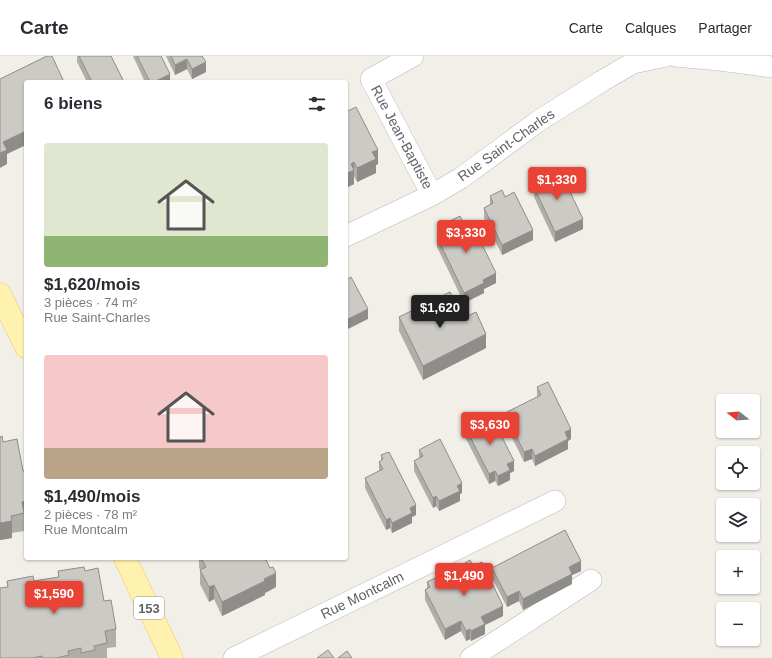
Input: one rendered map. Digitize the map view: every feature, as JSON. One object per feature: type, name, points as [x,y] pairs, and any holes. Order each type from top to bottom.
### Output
[{"type":"main road","points":[[0,294],[24,343]]},
{"type":"main road","name":"153","points":[[127,560],[172,658]]},
{"type":"street","name":"Rue Jean-Baptiste","points":[[413,56],[371,79],[432,195]]},
{"type":"street","name":"Rue Saint-Charles","points":[[348,235],[432,195],[461,178],[540,120],[633,63],[666,56]]},
{"type":"street","points":[[674,56],[772,67]]},
{"type":"street","name":"Rue Montcalm","points":[[234,658],[555,501]]},
{"type":"street","points":[[471,658],[591,580]]},
{"type":"building","points":[[47,56],[52,56],[63,80],[24,80],[24,132],[3,142],[7,150],[0,153],[0,79]]},
{"type":"building","points":[[79,56],[111,56],[123,80],[91,80]]},
{"type":"building","points":[[137,56],[161,56],[170,74],[158,80],[149,80]]},
{"type":"building","points":[[171,56],[202,56],[206,62],[192,69],[187,59],[175,65]]},
{"type":"building","points":[[356,107],[378,150],[372,152],[376,159],[357,168],[354,162],[351,164],[354,170],[348,173],[348,111]]},
{"type":"building","points":[[550,170],[554,177],[561,173],[583,219],[555,232],[534,187],[541,183],[537,176]]},
{"type":"building","points":[[502,190],[505,197],[514,192],[533,230],[502,245],[484,208],[493,203],[490,196]]},
{"type":"building","points":[[460,216],[464,224],[470,220],[496,273],[483,280],[484,283],[464,293],[437,237],[444,234],[440,226]]},
{"type":"building","points":[[351,277],[368,309],[348,319],[348,279]]},
{"type":"building","points":[[450,292],[463,318],[476,312],[486,334],[423,366],[399,317]]},
{"type":"building","points":[[548,382],[571,429],[565,432],[568,439],[535,456],[532,449],[524,452],[505,413],[541,395],[537,387]]},
{"type":"building","points":[[491,415],[514,461],[507,464],[510,470],[498,476],[495,471],[489,474],[465,427]]},
{"type":"building","points":[[2,436],[3,442],[17,439],[24,471],[24,502],[22,502],[24,513],[11,516],[12,521],[0,523],[0,437]]},
{"type":"building","points":[[440,439],[462,483],[457,486],[460,491],[439,501],[436,496],[433,498],[414,461],[423,456],[419,450]]},
{"type":"building","points":[[389,452],[416,505],[410,508],[412,513],[392,523],[390,518],[386,520],[365,478],[383,469],[379,462],[383,459],[381,455]]},
{"type":"building","points":[[565,530],[581,561],[569,567],[572,574],[523,599],[519,591],[507,597],[492,568]]},
{"type":"building","points":[[202,560],[266,560],[270,568],[273,567],[276,573],[264,579],[265,581],[222,602],[214,585],[209,587],[200,570],[206,567]]},
{"type":"building","points":[[470,560],[473,566],[482,562],[503,606],[481,617],[485,624],[471,631],[470,629],[466,631],[461,621],[445,629],[425,590],[430,587],[427,582],[444,574],[447,579],[462,571],[460,566]]},
{"type":"building","points":[[84,567],[85,571],[98,568],[104,601],[111,600],[116,629],[105,631],[107,643],[94,646],[95,650],[81,653],[81,648],[68,651],[69,655],[56,658],[43,658],[42,656],[33,658],[0,658],[0,588],[8,587],[7,581],[33,576],[34,581],[59,577],[58,571]]},
{"type":"building","points":[[328,650],[334,658],[317,658]]},
{"type":"building","points":[[347,651],[352,658],[338,658]]}]
